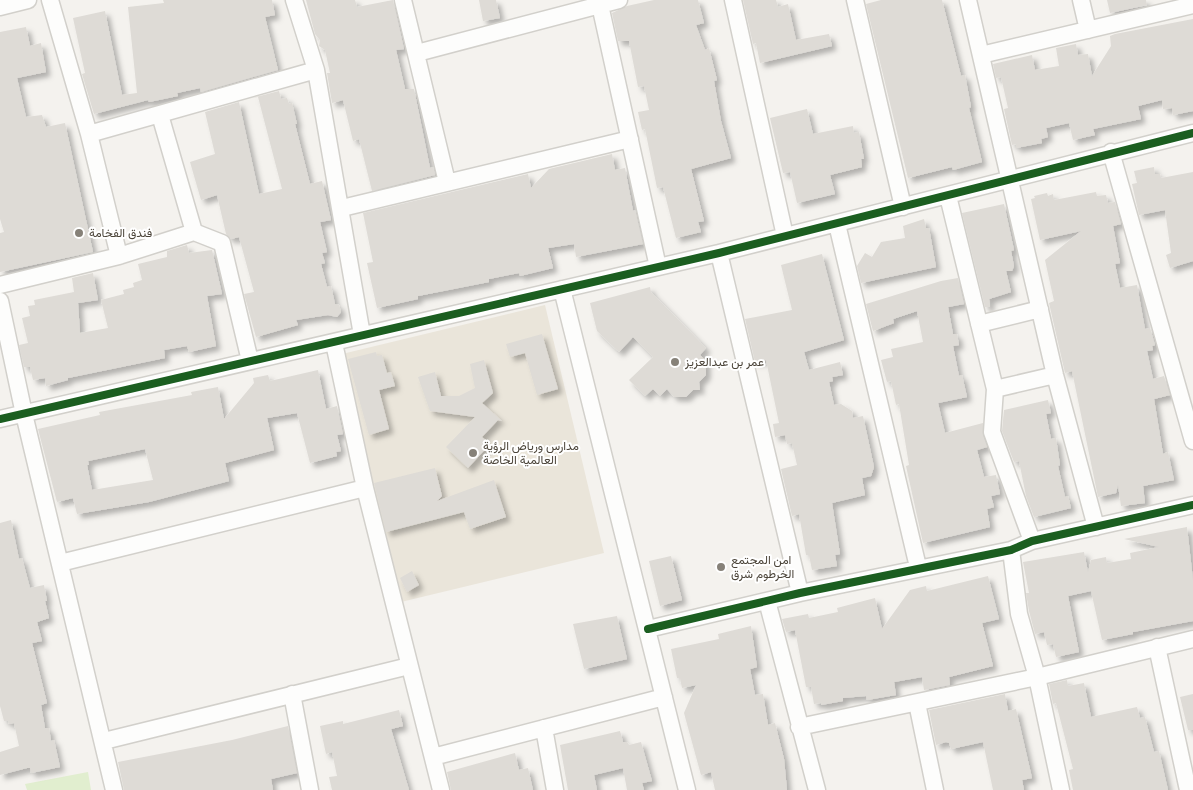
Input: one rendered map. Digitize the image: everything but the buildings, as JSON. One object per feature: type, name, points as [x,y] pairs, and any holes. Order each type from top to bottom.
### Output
[{"type":"street","points":[[0,7],[28,0]]},
{"type":"street","points":[[50,0],[89,134],[119,256]]},
{"type":"street","points":[[294,0],[316,70],[342,208],[362,334]]},
{"type":"street","points":[[403,0],[447,182]]},
{"type":"street","points":[[417,53],[619,0]]},
{"type":"street","points":[[733,0],[785,236]]},
{"type":"street","points":[[855,0],[903,207]]},
{"type":"street","points":[[968,0],[1055,375],[1096,527]]},
{"type":"street","points":[[1081,0],[1088,30]]},
{"type":"street","points":[[600,5],[658,267]]},
{"type":"street","points":[[981,55],[1193,5]]},
{"type":"street","points":[[89,134],[316,70]]},
{"type":"street","points":[[160,115],[194,232]]},
{"type":"street","points":[[0,419],[719,253],[948,196],[1111,152],[1193,133]]},
{"type":"street","points":[[342,208],[630,140]]},
{"type":"street","points":[[1111,152],[1193,441]]},
{"type":"street","points":[[948,196],[995,389],[992,432],[1032,541]]},
{"type":"street","points":[[837,224],[918,567]]},
{"type":"street","points":[[0,285],[119,256],[194,232],[222,243],[250,361]]},
{"type":"street","points":[[719,253],[800,593]]},
{"type":"street","points":[[562,289],[687,790]]},
{"type":"street","points":[[0,301],[24,414],[104,741],[114,790]]},
{"type":"street","points":[[979,324],[1040,309]]},
{"type":"street","points":[[334,343],[366,488],[441,790]]},
{"type":"street","points":[[995,389],[1055,375]]},
{"type":"street","points":[[60,563],[366,488]]},
{"type":"street","points":[[648,629],[918,567],[1010,550],[1032,541],[1193,505]]},
{"type":"street","points":[[1010,550],[1019,614],[1037,678],[1061,790]]},
{"type":"street","points":[[767,601],[817,790]]},
{"type":"street","points":[[800,726],[1037,678],[1193,639]]},
{"type":"street","points":[[1157,647],[1188,790]]},
{"type":"street","points":[[104,741],[409,666]]},
{"type":"street","points":[[292,694],[310,790]]},
{"type":"street","points":[[433,757],[664,697]]},
{"type":"street","points":[[917,703],[935,790]]},
{"type":"street","points":[[544,728],[555,790]]},
{"type":"shaded area","name":"مدارس ورياض الرؤية العالمية الخاصة","points":[[545,305],[604,553],[401,602],[342,354]]},
{"type":"green space","points":[[88,772],[91,790],[27,790],[25,784]]},
{"type":"cycle path","points":[[0,419],[719,253],[1193,133]]},
{"type":"cycle path","points":[[648,629],[800,593],[1011,550],[1032,541],[1193,505]]},
{"type":"place","name":"فندق الفخامة","points":[[79,233]]},
{"type":"place","name":"عمر بن عبدالعزيز","points":[[675,362]]},
{"type":"place","name":"مدارس ورياض الرؤية العالمية الخاصة","points":[[473,453]]},
{"type":"place","name":"امن المجتمع الخرطوم شرق","points":[[721,567]]}]
